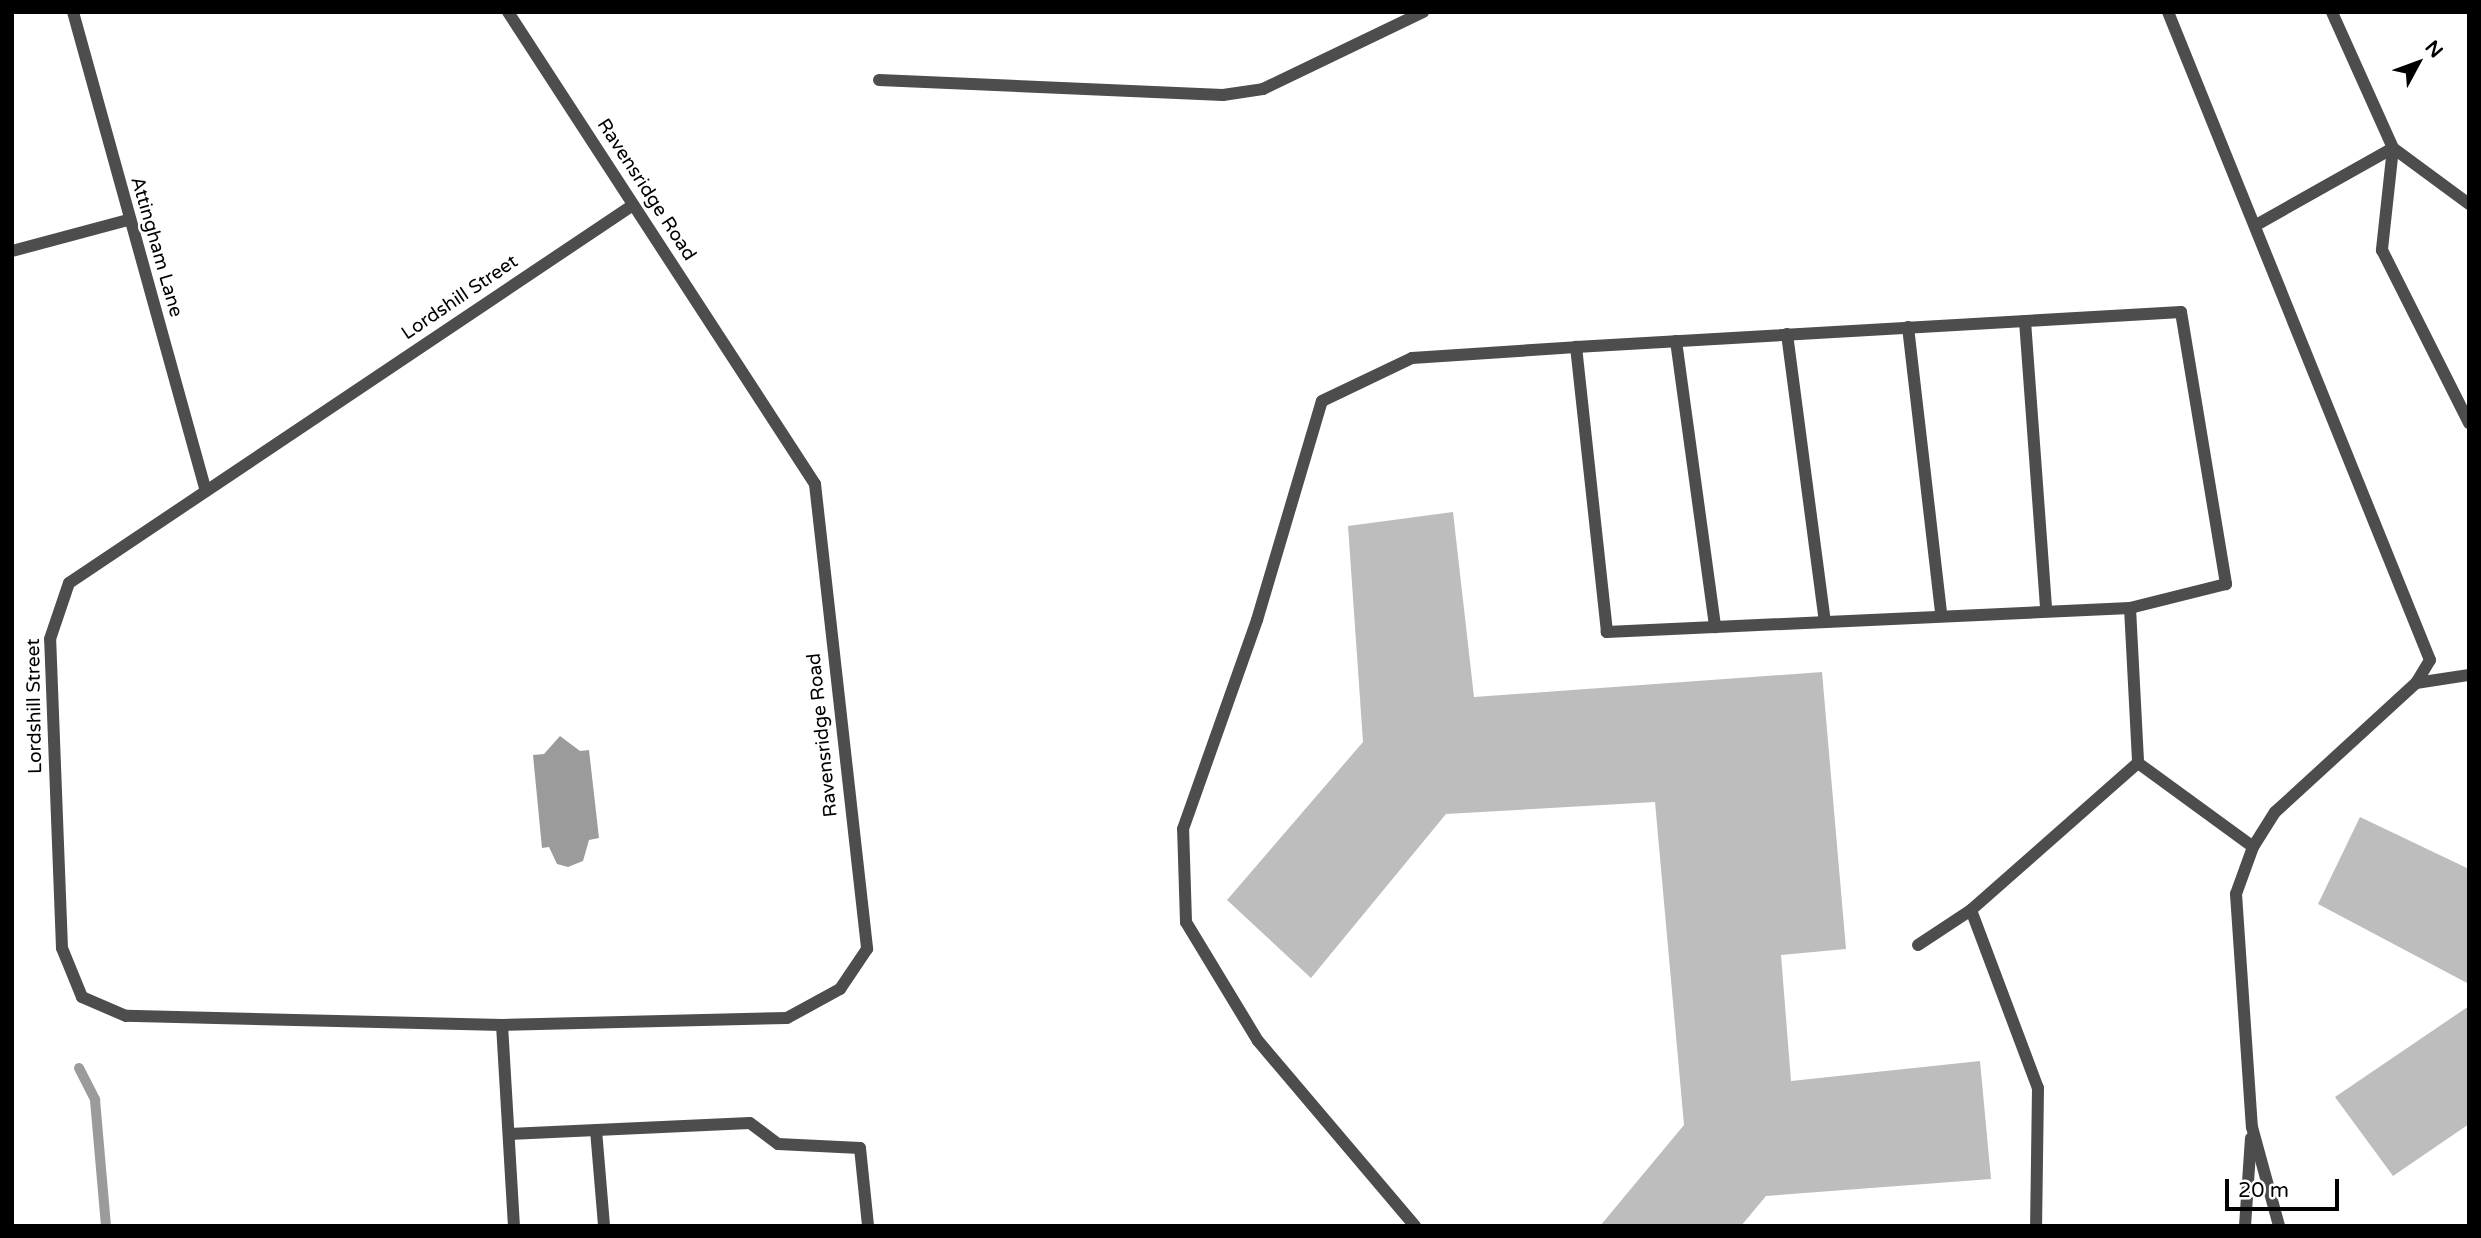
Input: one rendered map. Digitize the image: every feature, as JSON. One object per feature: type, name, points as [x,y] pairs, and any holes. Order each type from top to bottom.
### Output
[{"type":"street","name":"Attingham Lane","points":[[73,12],[128,220],[206,491]]},
{"type":"street","name":"Ravensridge Road","points":[[502,1025],[787,1018],[840,989],[867,949],[815,484],[508,12]]},
{"type":"street","points":[[879,80],[1223,95],[1263,89],[1423,12]]},
{"type":"street","points":[[2168,12],[2258,224],[2430,660],[2416,683],[2275,812],[2253,847],[2236,894],[2252,1127],[2245,1226]]},
{"type":"street","points":[[2332,12],[2393,148],[2469,204]]},
{"type":"street","points":[[2258,224],[2393,148]]},
{"type":"street","points":[[2393,148],[2382,250],[2469,423]]},
{"type":"street","name":"Lordshill Street","points":[[502,1025],[126,1016],[82,997],[62,948],[50,639],[69,583],[633,205]]},
{"type":"street","points":[[12,251],[128,220]]},
{"type":"street","points":[[1415,1226],[1258,1041],[1186,922],[1183,829],[1257,620],[1322,401],[1412,358],[1576,346],[2181,312],[2227,584],[2130,608],[2046,609],[1607,632],[1576,346]]},
{"type":"street","points":[[2025,321],[2046,609]]},
{"type":"street","points":[[1909,327],[1941,614]]},
{"type":"street","points":[[1787,334],[1825,621]]},
{"type":"street","points":[[1676,341],[1716,627]]},
{"type":"street","points":[[2130,608],[2138,763]]},
{"type":"street","points":[[2416,683],[2469,675]]},
{"type":"street","points":[[2138,763],[2253,847]]},
{"type":"street","points":[[1917,945],[1971,910],[2138,763]]},
{"type":"street","points":[[1971,910],[2038,1088],[2036,1226]]},
{"type":"street","points":[[502,1025],[514,1226]]},
{"type":"street","points":[[509,1134],[750,1124],[778,1144],[860,1148],[868,1226]]},
{"type":"street","points":[[2252,1127],[2279,1226]]},
{"type":"street","points":[[596,1130],[604,1226]]},
{"type":"shaded area","points":[[560,736],[580,751],[589,750],[599,838],[589,840],[583,861],[568,867],[557,864],[549,847],[542,848],[533,755],[544,754]]},
{"type":"building","points":[[1453,512],[1474,697],[1822,672],[1846,949],[1781,955],[1791,1081],[1980,1061],[1991,1179],[1766,1196],[1741,1226],[1600,1226],[1684,1125],[1655,802],[1446,814],[1311,978],[1227,900],[1363,742],[1348,526]]},
{"type":"building","points":[[2360,817],[2469,869],[2469,984],[2318,904]]},
{"type":"building","points":[[2469,1006],[2469,1124],[2393,1176],[2335,1097]]},
{"type":"waterway","points":[[79,1068],[95,1100],[106,1226]]}]
